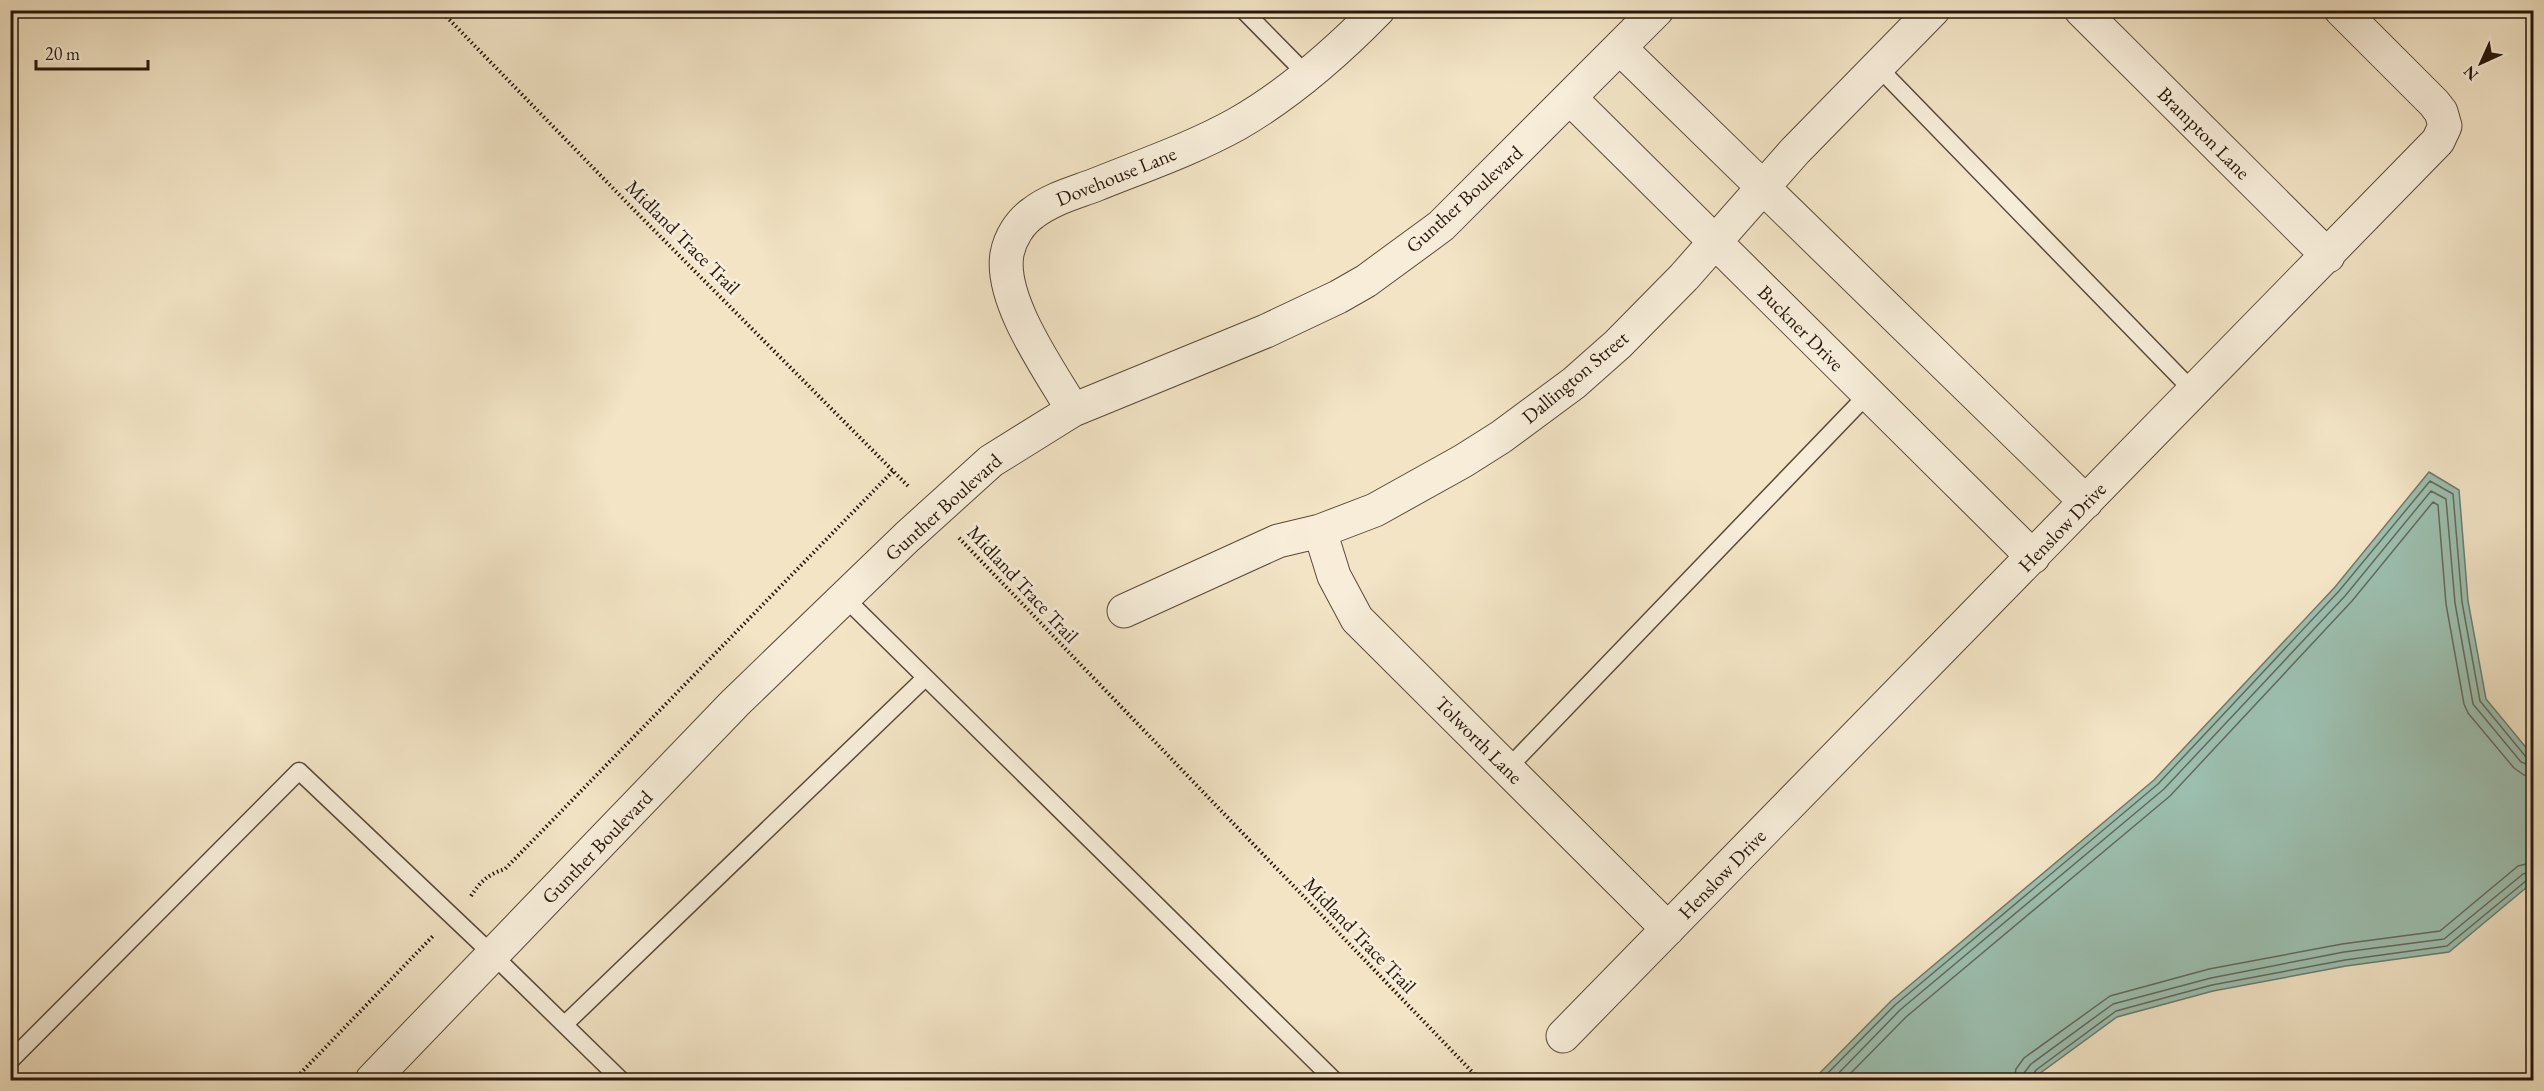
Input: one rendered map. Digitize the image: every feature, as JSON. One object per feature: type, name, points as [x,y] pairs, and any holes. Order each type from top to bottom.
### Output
[{"type":"street","name":"Dovehouse Lane","points":[[1073,410],[1038,350],[1008,289],[1007,254],[1016,231],[1032,213],[1047,204],[1192,145],[1237,124],[1307,75],[1345,44],[1378,10]]},
{"type":"street","name":"Gunther Boulevard","points":[[372,1080],[735,703],[934,512],[991,461],[1073,410],[1266,331],[1366,281],[1441,226],[1657,10]]},
{"type":"street","name":"Dallington Street","points":[[1124,611],[1278,541],[1320,531],[1375,510],[1420,487],[1510,430],[1593,367],[1676,285],[1763,188],[1933,10]]},
{"type":"street","name":"Brampton Lane","points":[[2080,10],[2328,256]]},
{"type":"street","name":"Henslow Drive","points":[[1563,1036],[2438,141],[2445,126],[2441,112],[2341,10]]},
{"type":"street","points":[[1620,48],[2086,502]]},
{"type":"street","name":"Buckner Drive","points":[[1570,98],[2033,557]]},
{"type":"street","name":"Tolworth Lane","points":[[1320,531],[1334,576],[1357,619],[1668,929]]},
{"type":"lane","points":[[1243,10],[1307,75]]},
{"type":"lane","points":[[1878,67],[2194,392]]},
{"type":"lane","points":[[1507,769],[1868,394]]},
{"type":"lane","points":[[845,598],[1334,1080]]},
{"type":"lane","points":[[565,1024],[925,678]]},
{"type":"lane","points":[[10,1061],[298,771],[453,916],[621,1080]]},
{"type":"path","name":"Midland Trace Trail","points":[[440,10],[934,512],[1254,848],[1480,1080]]},
{"type":"path","points":[[294,1080],[453,916],[489,874],[505,869],[893,471]]},
{"type":"water","points":[[2429,472],[2459,490],[2468,601],[2486,699],[2533,756],[2533,882],[2449,952],[2346,966],[2213,991],[2117,1017],[2039,1074],[2035,1080],[1813,1080],[1891,1001],[2154,780],[2335,587]]}]
